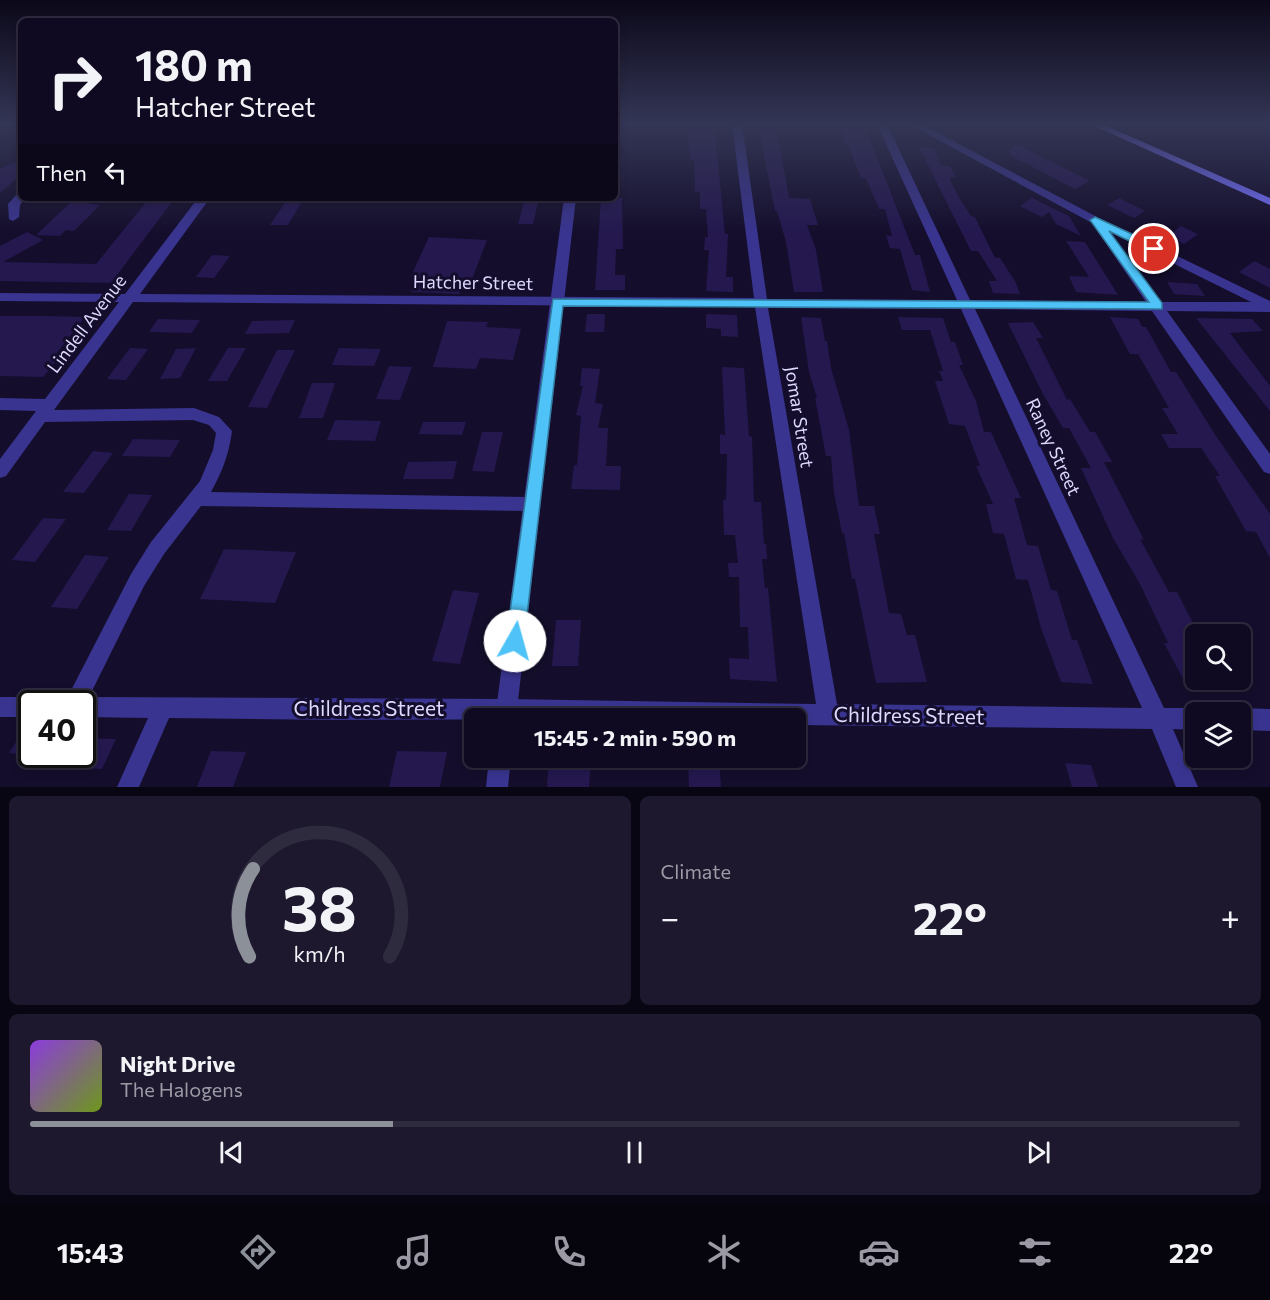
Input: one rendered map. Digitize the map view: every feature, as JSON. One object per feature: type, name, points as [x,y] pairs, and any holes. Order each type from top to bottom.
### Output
[{"type":"main road","points":[[1177,161],[1270,202]]},
{"type":"street","name":"Jomar Street","points":[[742,161],[761,303],[828,715]]},
{"type":"street","name":"Raney Street","points":[[899,161],[1158,718],[1187,787]]},
{"type":"street","points":[[983,161],[1095,220],[1270,306]]},
{"type":"street","points":[[13,217],[14,204],[18,199]]},
{"type":"street","name":"Lindell Avenue","points":[[0,471],[202,201]]},
{"type":"street","points":[[507,708],[570,201]]},
{"type":"street","points":[[1095,220],[1270,467]]},
{"type":"street","name":"Hatcher Street","points":[[0,297],[1270,306]]},
{"type":"street","points":[[0,404],[44,410],[194,414],[214,421],[224,431],[223,448],[197,499],[147,564],[81,690]]},
{"type":"street","points":[[197,499],[531,504]]},
{"type":"street","points":[[0,707],[18,707]]},
{"type":"street","name":"Childress Street","points":[[96,707],[464,713]]},
{"type":"street","points":[[128,787],[162,708]]},
{"type":"street","name":"Childress Street","points":[[806,715],[1185,719]]},
{"type":"street","points":[[1251,719],[1270,720]]},
{"type":"street","points":[[497,787],[499,768]]},
{"type":"building","points":[[18,161],[18,178],[0,193],[0,169]]},
{"type":"building","points":[[694,161],[718,161],[725,234],[728,234],[726,277],[733,277],[733,292],[706,291],[709,250],[704,250],[705,237],[708,237],[706,209],[700,209],[700,192],[695,192]]},
{"type":"building","points":[[765,161],[782,161],[789,198],[810,199],[818,225],[807,225],[816,250],[823,292],[794,292],[786,242],[777,211],[775,211]]},
{"type":"building","points":[[854,161],[878,161],[915,255],[920,255],[930,292],[912,290],[900,249],[890,248],[886,235],[892,236],[885,209],[879,209],[866,178],[861,178]]},
{"type":"building","points":[[926,161],[940,161],[942,166],[950,166],[956,177],[949,178],[961,201],[971,216],[975,217],[995,258],[1000,258],[1015,281],[1020,294],[993,293],[989,281],[997,281],[978,251],[971,251]]},
{"type":"building","points":[[1021,161],[1049,161],[1090,181],[1075,189]]},
{"type":"building","points":[[618,198],[622,198],[623,249],[616,249],[615,275],[625,275],[625,290],[595,290],[601,201],[618,201]]},
{"type":"building","points":[[1032,198],[1069,216],[1081,236],[1056,224],[1049,212],[1042,217],[1020,206]]},
{"type":"building","points":[[1119,198],[1145,211],[1134,218],[1107,205]]},
{"type":"building","points":[[72,201],[100,205],[74,231],[66,230],[60,236],[36,235]]},
{"type":"building","points":[[286,201],[302,201],[288,225],[270,225]]},
{"type":"building","points":[[146,202],[172,202],[111,283],[0,281],[0,246],[27,232],[43,240],[3,262],[96,264]]},
{"type":"building","points":[[524,202],[538,202],[533,224],[518,224]]},
{"type":"building","points":[[1181,226],[1198,234],[1184,244],[1168,236]]},
{"type":"building","points":[[429,237],[487,240],[468,290],[461,290],[459,294],[411,292],[418,277],[411,276]]},
{"type":"building","points":[[1066,241],[1085,242],[1118,295],[1076,292],[1069,276],[1089,277]]},
{"type":"building","points":[[212,255],[230,256],[214,278],[196,277]]},
{"type":"building","points":[[1254,261],[1270,269],[1270,288],[1239,272]]},
{"type":"building","points":[[1167,282],[1197,284],[1205,296],[1174,294]]},
{"type":"building","points":[[587,314],[605,314],[604,332],[585,332]]},
{"type":"building","points":[[706,314],[737,315],[738,337],[721,336],[721,329],[706,328]]},
{"type":"building","points":[[0,316],[85,317],[56,354],[62,355],[43,377],[0,376]]},
{"type":"building","points":[[801,317],[821,318],[831,368],[849,430],[859,506],[874,506],[880,534],[874,534],[889,613],[901,614],[907,635],[915,635],[927,682],[876,683],[855,579],[852,579],[834,493],[831,456],[826,456],[815,398],[817,398],[809,372]]},
{"type":"building","points":[[898,317],[943,318],[951,342],[955,342],[963,365],[959,365],[976,401],[984,432],[991,432],[1021,498],[1014,498],[1027,545],[1038,546],[1051,590],[1057,591],[1072,640],[1077,640],[1093,684],[1061,682],[1041,628],[1028,580],[1016,579],[1004,534],[993,533],[986,504],[993,504],[976,466],[980,466],[965,426],[949,424],[935,381],[943,381],[939,371],[943,371],[930,330],[902,330]]},
{"type":"building","points":[[1110,317],[1138,319],[1142,327],[1146,327],[1171,372],[1176,372],[1216,436],[1270,514],[1270,558],[1256,532],[1246,531],[1215,476],[1220,476],[1201,448],[1169,448],[1161,434],[1178,434],[1162,408],[1169,408],[1138,354],[1130,354]]},
{"type":"building","points":[[1196,318],[1252,319],[1263,331],[1230,333],[1270,386],[1270,411]]},
{"type":"building","points":[[158,319],[200,320],[192,333],[149,332]]},
{"type":"building","points":[[295,320],[289,333],[245,334],[252,321]]},
{"type":"building","points":[[447,321],[488,322],[486,327],[521,329],[513,360],[480,358],[476,369],[433,367]]},
{"type":"building","points":[[1033,322],[1043,338],[1036,338],[1067,400],[1070,399],[1090,432],[1095,432],[1112,462],[1104,462],[1144,540],[1140,539],[1169,592],[1177,592],[1193,624],[1185,624],[1185,679],[1164,643],[1168,643],[1140,584],[1113,538],[1081,468],[1091,468],[1069,428],[1063,428],[1043,394],[1008,323]]},
{"type":"building","points":[[130,348],[148,349],[126,380],[107,379]]},
{"type":"building","points":[[196,348],[180,378],[160,379],[176,349]]},
{"type":"building","points":[[228,348],[246,348],[227,381],[208,381]]},
{"type":"building","points":[[339,348],[381,349],[374,366],[332,365]]},
{"type":"building","points":[[277,350],[295,350],[267,408],[248,407]]},
{"type":"building","points":[[389,366],[412,367],[400,400],[376,399]]},
{"type":"building","points":[[722,367],[744,368],[749,436],[752,437],[754,502],[761,502],[767,559],[762,559],[765,588],[768,588],[777,682],[730,679],[729,658],[749,659],[748,627],[740,627],[739,577],[729,577],[728,563],[738,563],[735,535],[724,535],[723,500],[726,500],[727,454],[720,454],[720,434],[725,435]]},
{"type":"building","points":[[582,368],[600,369],[595,403],[603,404],[598,428],[608,428],[606,466],[621,466],[620,490],[571,489],[574,465],[577,465],[581,416],[576,415],[583,386],[580,386]]},
{"type":"building","points":[[312,383],[335,383],[323,418],[299,418]]},
{"type":"building","points":[[335,420],[381,421],[375,441],[327,440]]},
{"type":"building","points":[[423,422],[466,422],[462,435],[419,434]]},
{"type":"building","points":[[482,432],[503,432],[494,472],[472,471]]},
{"type":"building","points":[[133,439],[180,440],[170,457],[122,456]]},
{"type":"building","points":[[93,451],[113,453],[84,493],[63,492]]},
{"type":"building","points":[[457,461],[453,479],[403,479],[408,462]]},
{"type":"building","points":[[129,494],[152,495],[131,531],[107,530]]},
{"type":"building","points":[[43,518],[66,519],[35,562],[12,560]]},
{"type":"building","points":[[224,549],[296,552],[275,603],[200,599]]},
{"type":"building","points":[[85,555],[109,557],[77,609],[51,607]]},
{"type":"building","points":[[453,590],[479,593],[460,664],[432,661]]},
{"type":"building","points":[[556,620],[581,620],[578,666],[552,666]]},
{"type":"building","points":[[96,738],[116,739],[102,769],[80,768],[96,768]]},
{"type":"building","points":[[18,739],[18,754],[9,753]]},
{"type":"building","points":[[211,751],[246,752],[233,787],[197,787]]},
{"type":"building","points":[[397,751],[447,752],[440,787],[389,787]]},
{"type":"building","points":[[1065,763],[1091,765],[1098,787],[1072,787]]},
{"type":"building","points":[[548,768],[590,768],[589,787],[547,787]]},
{"type":"building","points":[[688,768],[720,768],[721,787],[689,787]]},
{"type":"route","points":[[515,641],[557,302],[1158,306],[1095,220],[1154,249]]}]
